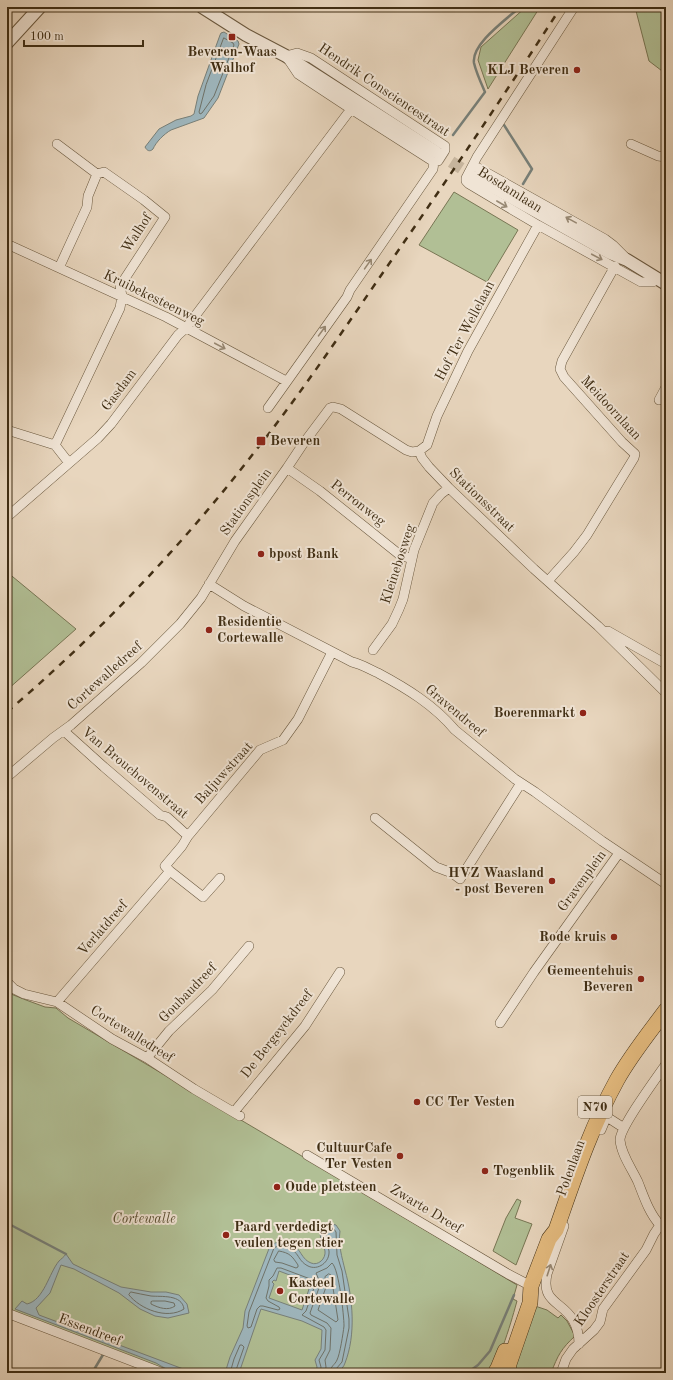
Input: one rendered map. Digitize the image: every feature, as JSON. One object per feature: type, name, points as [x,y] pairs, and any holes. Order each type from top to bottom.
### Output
[{"type":"main road","name":"Polenlaan","points":[[549,1239],[549,1228],[588,1123],[606,1084],[628,1049],[666,999]]},
{"type":"main road","name":"Polenlaan","points":[[508,1373],[509,1364],[530,1303],[531,1286],[549,1239],[556,1230],[585,1148],[617,1080],[634,1052],[666,1010]]},
{"type":"main road","name":"N70","points":[[495,1373],[501,1361],[522,1300],[531,1286]]},
{"type":"street","points":[[7,43],[40,7]]},
{"type":"street","name":"Hendrik Consciencestraat","points":[[202,7],[246,35],[286,56],[435,157]]},
{"type":"street","points":[[473,164],[574,7]]},
{"type":"street","name":"Hendrik Consciencestraat","points":[[286,56],[298,74],[351,109],[435,157]]},
{"type":"street","points":[[186,328],[351,109]]},
{"type":"street","name":"Walhof","points":[[57,144],[97,174],[104,172],[165,216],[120,286],[122,296]]},
{"type":"street","points":[[631,144],[658,156],[666,157]]},
{"type":"street","points":[[268,408],[347,297],[350,290],[433,169],[435,157]]},
{"type":"street","name":"Bosdamlaan","points":[[627,260],[605,239],[473,164],[466,178],[466,181],[469,184],[538,225],[615,266],[641,282],[652,282]]},
{"type":"street","points":[[59,268],[87,206],[88,196],[97,174]]},
{"type":"street","name":"Bosdamlaan","points":[[476,177],[610,253],[627,260],[666,284]]},
{"type":"street","name":"Hof Ter Wellelaan","points":[[419,451],[427,445],[437,416],[468,351],[538,225]]},
{"type":"street","name":"Kruibekesteenweg","points":[[7,244],[166,316],[286,381]]},
{"type":"street","name":"Bosdamlaan","points":[[610,253],[623,264],[666,290]]},
{"type":"street","name":"Meidoornlaan","points":[[548,581],[587,536],[635,454],[564,377],[560,369],[562,361],[615,266]]},
{"type":"street","points":[[55,445],[120,308],[122,296]]},
{"type":"street","name":"Gasdam","points":[[7,518],[98,438],[111,424],[178,335],[186,328]]},
{"type":"street","points":[[659,400],[666,387]]},
{"type":"street","name":"Stationsplein","points":[[209,584],[235,541],[330,408],[333,407],[341,409],[406,450],[412,452],[419,451]]},
{"type":"street","points":[[7,430],[55,445],[69,463]]},
{"type":"street","name":"Stationsstraat","points":[[419,451],[429,467],[449,488],[598,626],[621,654],[666,693]]},
{"type":"street","name":"Perronweg","points":[[287,468],[320,491],[400,555],[412,559]]},
{"type":"street","name":"Kleinebosweg","points":[[373,650],[392,624],[403,599],[412,559],[433,503],[449,488]]},
{"type":"street","name":"Gravendreef","points":[[209,584],[244,606],[332,652],[408,689],[447,720],[455,730],[521,783],[619,853],[666,884]]},
{"type":"street","name":"Cortewalledreef","points":[[7,777],[64,730],[155,650],[180,624],[201,598],[209,584]]},
{"type":"street","name":"Stationsstraat","points":[[598,626],[666,664]]},
{"type":"street","points":[[621,654],[630,644]]},
{"type":"street","name":"Baljuwstraat","points":[[188,836],[260,750],[283,740],[298,719],[306,702],[312,695],[332,652]]},
{"type":"street","name":"Van Brouchovenstraat","points":[[64,730],[160,815],[167,817],[188,836]]},
{"type":"street","points":[[376,818],[436,867],[452,873],[460,879],[521,783]]},
{"type":"street","name":"Verlatdreef","points":[[57,1002],[170,871],[165,866],[182,846],[188,836]]},
{"type":"street","name":"Gravenplein","points":[[500,1023],[534,972],[619,853]]},
{"type":"street","points":[[170,871],[203,897],[220,878]]},
{"type":"street","name":"Goubaudreef","points":[[147,1058],[169,1031],[212,990],[249,946]]},
{"type":"street","name":"De Bergeyckdreef","points":[[237,1114],[305,1026],[340,972]]},
{"type":"street","name":"Cortewalledreef","points":[[7,982],[14,989],[24,994],[57,1002],[112,1039],[147,1058],[237,1114]]},
{"type":"street","points":[[663,1223],[652,1215],[624,1153],[620,1139],[624,1128],[666,1064]]},
{"type":"street","name":"Polenlaan","points":[[579,1344],[573,1319],[558,1305],[546,1288],[547,1274],[579,1183],[606,1118],[624,1128]]},
{"type":"street","name":"Zwarte Dreef","points":[[308,1155],[508,1274],[531,1286]]},
{"type":"street","name":"Kloosterstraat","points":[[561,1373],[566,1359],[600,1322],[603,1308],[646,1250],[651,1239],[663,1223]]},
{"type":"street","name":"Essendreef","points":[[7,1313],[163,1373]]},
{"type":"green space","points":[[526,7],[540,7],[488,89],[478,60],[481,47]]},
{"type":"green space","points":[[635,7],[666,7],[666,74],[649,61]]},
{"type":"green space","points":[[454,192],[518,230],[487,282],[419,245]]},
{"type":"green space","points":[[7,572],[76,629],[7,690]]},
{"type":"green space","name":"Cortewalle","points":[[7,991],[11,994],[45,1007],[56,1008],[68,1018],[517,1285],[513,1299],[517,1301],[501,1352],[492,1369],[487,1373],[170,1373],[7,1310]]},
{"type":"green space","points":[[517,1199],[521,1201],[515,1218],[532,1224],[516,1265],[493,1251],[506,1218]]},
{"type":"green space","points":[[532,1305],[547,1310],[558,1318],[561,1315],[567,1321],[575,1336],[560,1353],[551,1373],[509,1373]]},
{"type":"water","points":[[224,32],[238,41],[239,44],[218,98],[204,118],[171,130],[160,138],[151,151],[148,150],[145,147],[159,129],[176,120],[194,114],[198,96],[220,35]]},
{"type":"water","points":[[328,1223],[336,1225],[340,1231],[340,1246],[348,1281],[352,1317],[351,1341],[344,1366],[338,1373],[316,1373],[317,1367],[315,1360],[321,1349],[322,1330],[302,1321],[261,1309],[239,1373],[225,1373],[230,1357],[243,1328],[245,1311],[270,1246],[278,1242],[291,1244],[298,1249],[307,1261],[316,1264],[323,1259],[325,1254],[320,1230]],"holes":[[[279,1271],[311,1283],[302,1310],[269,1298],[274,1284],[272,1282],[274,1280],[276,1281]]]},
{"type":"water","points":[[66,1254],[73,1264],[121,1287],[179,1295],[187,1304],[189,1313],[168,1318],[155,1316],[140,1309],[119,1293],[74,1269],[61,1265],[50,1293],[36,1308],[39,1315],[194,1373],[170,1370],[156,1363],[15,1309],[22,1301],[27,1304],[38,1297],[46,1286],[55,1266]]},
{"type":"waterway","points":[[453,135],[485,92],[474,63],[478,48],[491,32],[520,7]]},
{"type":"waterway","points":[[504,125],[532,169],[523,184]]},
{"type":"waterway","points":[[7,1223],[66,1254]]},
{"type":"waterway","points":[[467,1373],[478,1365],[490,1351],[514,1295]]},
{"type":"waterway","points":[[92,1373],[104,1353]]},
{"type":"tunnel","points":[[436,152],[475,177]]},
{"type":"railway","points":[[7,712],[73,652],[167,557],[253,454],[303,388],[351,320],[473,141],[561,7]]},
{"type":"place","name":"Beveren-Waas Walhof","points":[[232,37]]},
{"type":"place","name":"KLJ Beveren","points":[[577,70]]},
{"type":"place","name":"Beveren","points":[[261,441]]},
{"type":"place","name":"bpost Bank","points":[[261,554]]},
{"type":"place","name":"Residentie Cortewalle","points":[[209,630]]},
{"type":"place","name":"Boerenmarkt","points":[[583,713]]},
{"type":"place","name":"HVZ Waasland - post Beveren","points":[[552,881]]},
{"type":"place","name":"Rode kruis","points":[[614,937]]},
{"type":"place","name":"Gemeentehuis Beveren","points":[[641,979]]},
{"type":"place","name":"CC Ter Vesten","points":[[417,1102]]},
{"type":"place","name":"CultuurCafe Ter Vesten","points":[[400,1156]]},
{"type":"place","name":"Togenblik","points":[[485,1171]]},
{"type":"place","name":"Oude pletsteen","points":[[277,1187]]},
{"type":"place","name":"Paard verdedigt veulen tegen stier","points":[[226,1235]]},
{"type":"place","name":"Kasteel Cortewalle","points":[[280,1291]]}]
